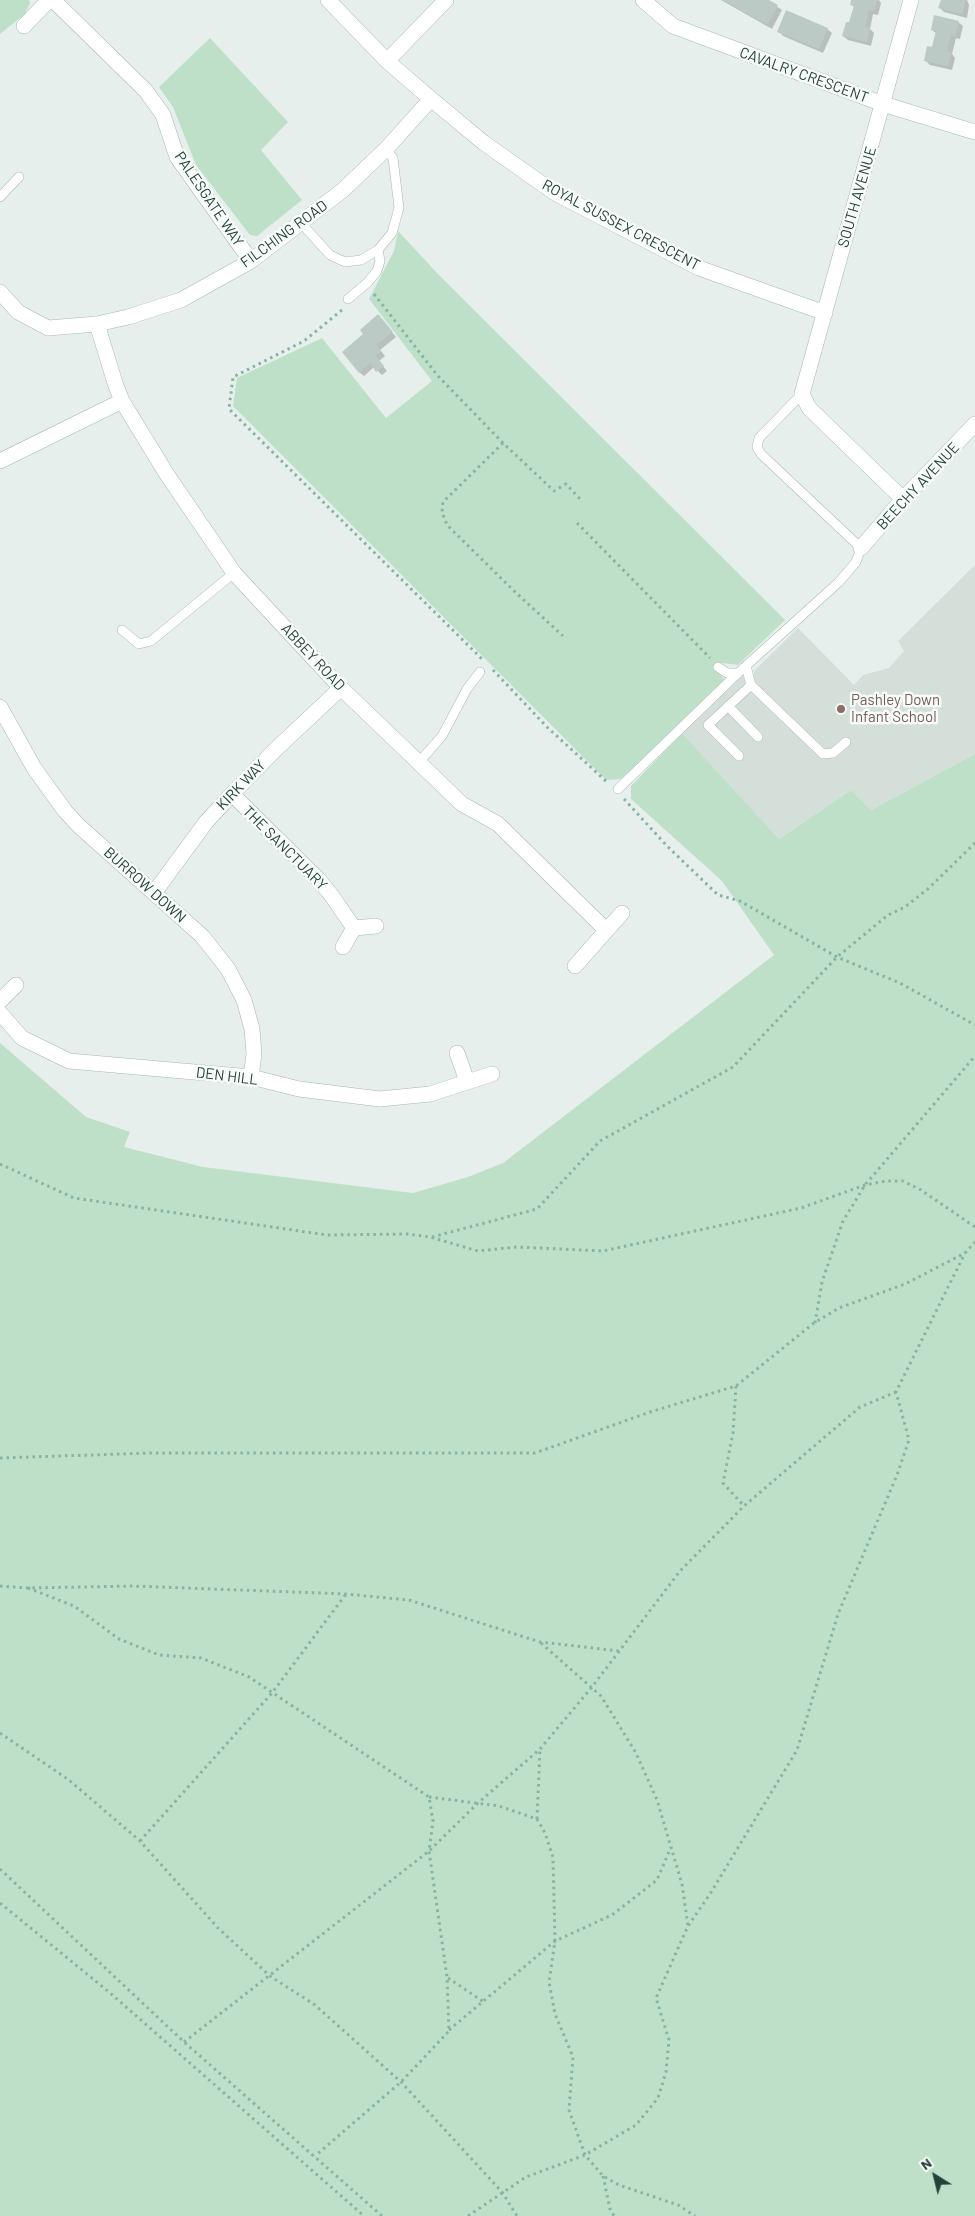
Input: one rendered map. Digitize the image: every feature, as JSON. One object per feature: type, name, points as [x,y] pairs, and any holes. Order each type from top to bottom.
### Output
[{"type":"street","points":[[24,26],[49,0]]},
{"type":"street","name":"PALESGATE WAY","points":[[53,0],[146,91],[163,116],[176,157],[251,261]]},
{"type":"street","name":"ROYAL SUSSEX CRESCENT","points":[[328,0],[387,61],[431,99],[484,143],[555,193],[699,268],[824,313]]},
{"type":"street","points":[[387,61],[446,0]]},
{"type":"street","name":"CAVALRY CRESCENT","points":[[643,0],[673,26],[883,104],[975,132]]},
{"type":"street","name":"SOUTH AVENUE","points":[[802,394],[910,0]]},
{"type":"street","name":"FILCHING ROAD","points":[[0,292],[18,312],[48,328],[97,324],[180,300],[251,261],[343,190],[386,149],[431,99]]},
{"type":"street","name":"ABBEY ROAD","points":[[97,324],[109,366],[122,401],[166,474],[234,573],[341,688],[462,804],[498,824],[606,930]]},
{"type":"street","points":[[802,394],[809,408],[903,499]]},
{"type":"street","points":[[0,461],[122,401]]},
{"type":"street","name":"BEECHY AVENUE","points":[[861,548],[903,499],[975,424]]},
{"type":"street","name":"KIRK WAY","points":[[154,893],[206,822],[275,750],[341,688]]},
{"type":"street","name":"BURROW DOWN","points":[[0,707],[34,768],[65,811],[202,936],[228,969],[244,1000],[252,1029],[254,1054],[251,1078]]},
{"type":"street","name":"THE SANCTUARY","points":[[232,794],[319,880],[354,928]]},
{"type":"street","points":[[575,966],[622,912]]},
{"type":"street","points":[[343,946],[354,928],[376,926]]},
{"type":"street","points":[[0,1001],[16,985]]},
{"type":"street","name":"DEN HILL","points":[[0,1013],[22,1038],[69,1061],[251,1078],[299,1089],[380,1099],[430,1094],[492,1074]]},
{"type":"street","points":[[457,1053],[467,1081]]},
{"type":"lane","points":[[301,223],[330,255],[345,262],[361,260],[378,250],[392,233],[400,208],[393,158],[386,149]]},
{"type":"lane","points":[[0,197],[19,177]]},
{"type":"lane","points":[[348,299],[367,283],[377,271],[380,261],[378,250]]},
{"type":"lane","points":[[618,789],[738,673],[839,582],[856,562],[861,548],[761,454],[757,447],[759,438],[802,394]]},
{"type":"lane","points":[[122,630],[139,644],[152,641],[234,573]]},
{"type":"lane","points":[[746,666],[751,685],[823,754],[833,753],[846,742]]},
{"type":"lane","points":[[718,667],[727,673],[738,673]]},
{"type":"lane","points":[[420,762],[442,736],[467,689],[480,672]]},
{"type":"lane","points":[[739,756],[708,725],[751,685]]},
{"type":"lane","points":[[728,706],[758,737]]},
{"type":"path","points":[[367,283],[438,376],[503,443],[554,491],[566,484],[581,500]]},
{"type":"path","points":[[348,299],[346,307],[304,340],[233,377],[229,409],[602,780],[618,789],[625,801],[667,846],[718,895],[747,905],[838,957],[900,983],[975,1025]]},
{"type":"path","points":[[503,443],[443,502],[442,512],[447,525],[563,636]]},
{"type":"path","points":[[577,523],[718,667]]},
{"type":"path","points":[[430,1238],[537,1209],[600,1141],[733,1067],[838,957],[888,915],[904,907],[929,888],[975,844]]},
{"type":"path","points":[[814,1324],[822,1282],[843,1221],[865,1185],[975,1056]]},
{"type":"path","points":[[0,1164],[74,1198],[327,1235],[407,1234],[478,1251],[516,1247],[603,1251],[802,1208],[865,1185],[886,1181],[903,1181],[921,1190],[975,1227]]},
{"type":"path","points":[[184,2042],[429,1851],[478,1803],[540,1749],[592,1688],[680,1571],[744,1506],[860,1407],[896,1392],[966,1253],[975,1242]]},
{"type":"path","points":[[0,1458],[150,1453],[535,1453],[650,1412],[736,1386],[814,1324],[839,1308],[905,1284],[966,1253]]},
{"type":"path","points":[[736,1386],[732,1433],[722,1483],[744,1506]]},
{"type":"path","points":[[468,2216],[526,2177],[585,2156],[636,2125],[658,2098],[666,2072],[669,2040],[656,1998],[688,1926],[710,1894],[797,1750],[838,1614],[897,1475],[909,1440],[896,1392]]},
{"type":"path","points":[[0,1586],[28,1588],[133,1586],[346,1594],[409,1600],[540,1642],[619,1651]]},
{"type":"path","points":[[28,1588],[74,1606],[119,1639],[159,1655],[201,1658],[249,1677],[429,1797],[499,1806],[537,1818]]},
{"type":"path","points":[[140,1841],[272,1693],[346,1594]]},
{"type":"path","points":[[540,1642],[601,1696],[636,1753],[657,1800],[671,1846],[682,1884],[688,1926]]},
{"type":"path","points":[[0,1733],[69,1780],[140,1841],[218,1928],[270,1976],[315,2005],[401,2082],[502,2192],[517,2216]]},
{"type":"path","points":[[540,1749],[537,1818],[553,1857],[556,1941],[550,1982],[555,2014],[573,2057],[569,2110],[585,2156],[603,2176],[619,2185],[678,2205],[695,2216]]},
{"type":"path","points":[[429,1797],[433,1821],[429,1851],[448,1977],[449,2031]]},
{"type":"path","points":[[315,2156],[401,2082],[449,2031],[556,1941],[612,1915],[657,1880],[671,1846]]},
{"type":"path","points":[[0,1869],[184,2042],[382,2216]]},
{"type":"path","points":[[0,1903],[109,1992],[364,2216]]},
{"type":"path","points":[[448,1977],[484,2002]]},
{"type":"path","points":[[603,2176],[610,2208],[614,2216]]},
{"type":"shaded area","name":"Pashley Down Infant School","points":[[975,565],[975,754],[871,810],[851,790],[779,839],[682,733],[740,677],[754,677],[754,671],[798,628],[854,685],[863,675],[889,668],[904,651],[898,641]]},
{"type":"green space","points":[[0,0],[29,0],[30,3],[25,14],[0,34]]},
{"type":"green space","points":[[210,38],[288,122],[261,150],[302,200],[257,236],[250,235],[196,165],[173,107],[159,87]]},
{"type":"green space","points":[[398,231],[438,274],[785,620],[738,665],[722,663],[715,669],[726,681],[621,779],[606,780],[233,406],[237,378],[322,338],[386,418],[432,381],[369,299],[394,251]]},
{"type":"green space","points":[[682,733],[779,839],[851,790],[871,810],[975,754],[975,2216],[0,2216],[0,1043],[86,1117],[130,1132],[124,1147],[203,1167],[413,1193],[468,1177],[503,1163],[774,955],[722,881],[631,799],[631,786]]},
{"type":"building","points":[[722,0],[769,0],[778,5],[767,25]]},
{"type":"building","points":[[851,0],[877,0],[874,11],[869,10],[865,26],[870,28],[867,42],[842,36],[854,6],[850,5]]},
{"type":"building","points":[[941,0],[966,0],[962,14],[938,8]]},
{"type":"building","points":[[786,10],[828,28],[819,49],[777,32]]},
{"type":"building","points":[[934,15],[959,21],[955,36],[951,35],[947,51],[951,52],[948,66],[924,61],[927,46],[932,47],[936,31],[931,30]]},
{"type":"building","points":[[378,314],[393,332],[376,345],[381,351],[376,356],[384,366],[376,372],[370,363],[359,373],[342,352],[363,334],[360,330]]},
{"type":"place","name":"Pashley Down Infant School","points":[[841,709]]}]
